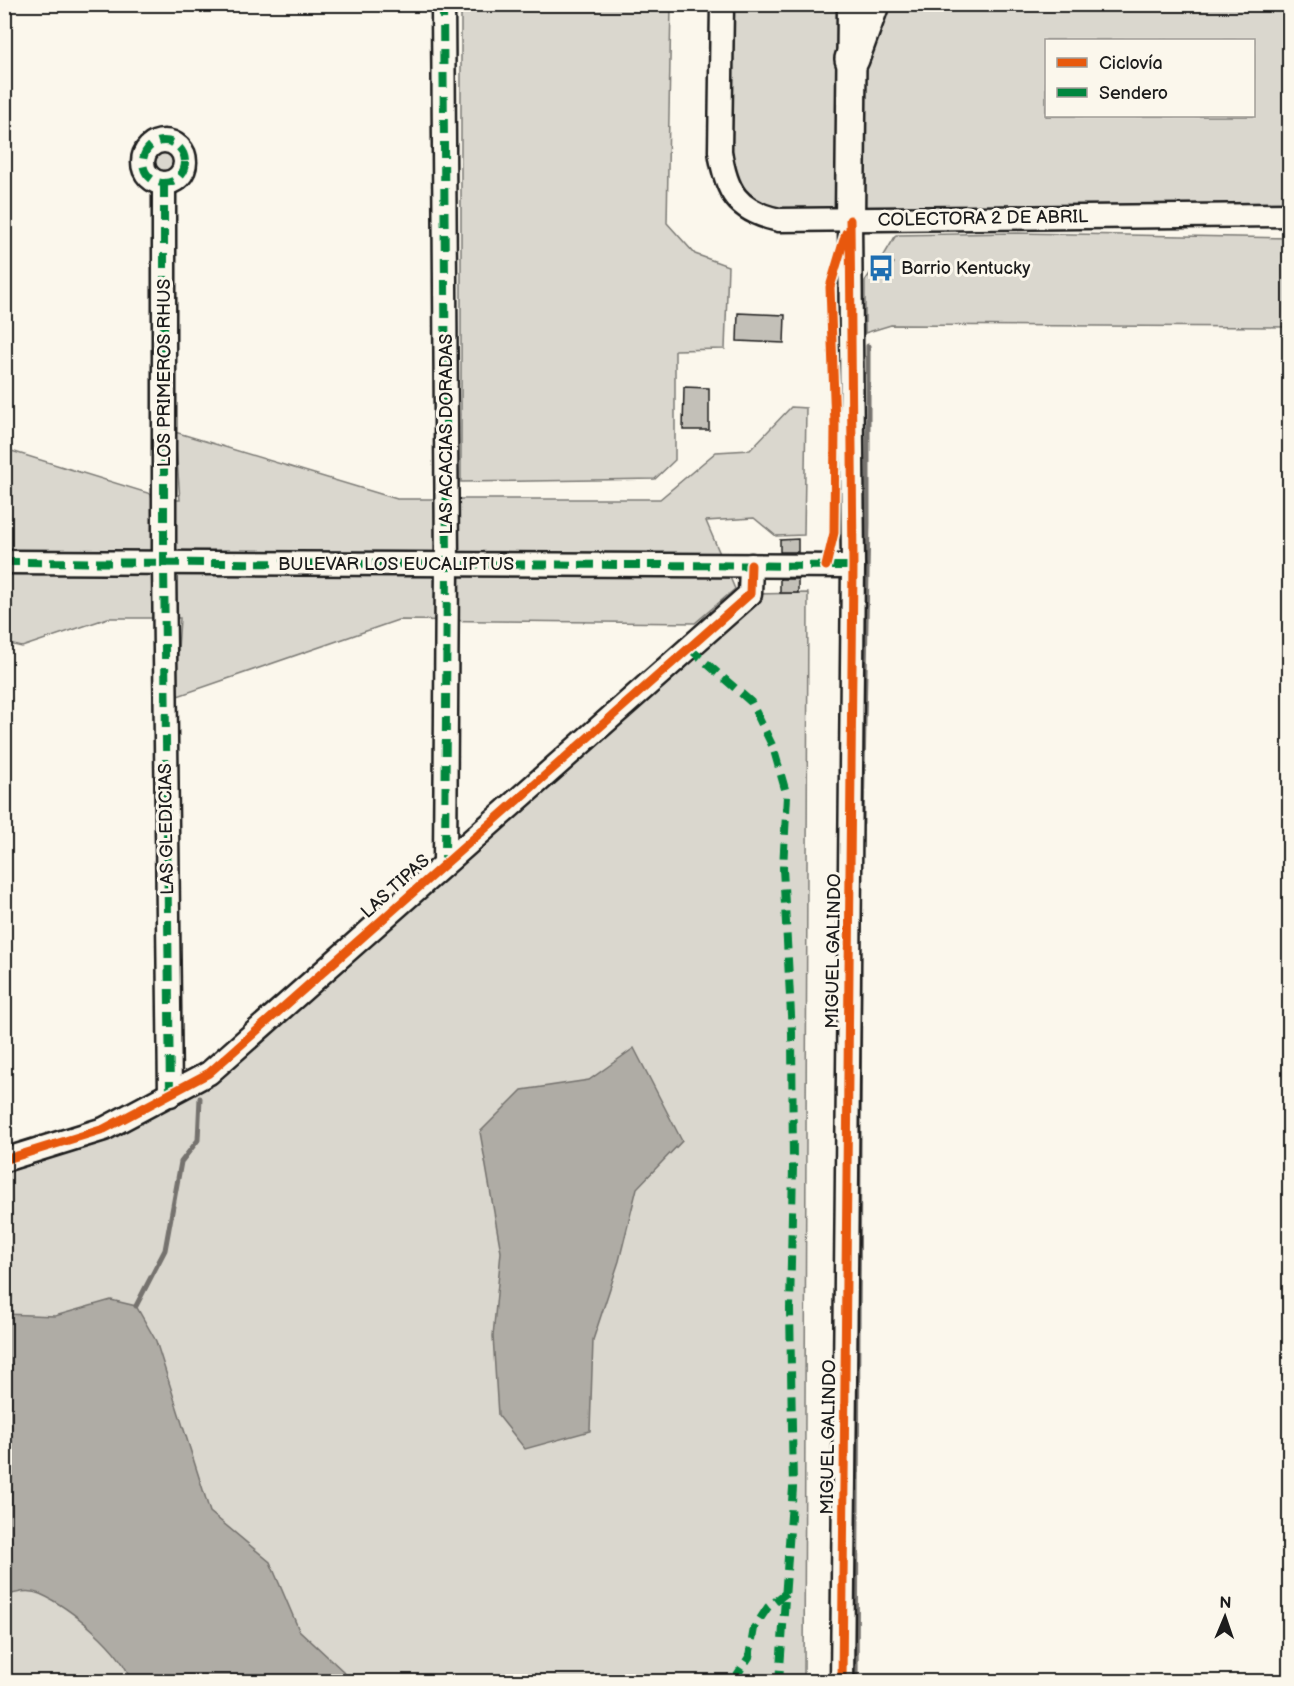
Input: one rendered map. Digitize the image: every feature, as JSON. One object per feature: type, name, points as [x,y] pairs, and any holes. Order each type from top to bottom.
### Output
[{"type":"highway","points":[[852,59],[872,4]]},
{"type":"main road","points":[[850,220],[852,4]]},
{"type":"street","name":"LAS ACACIAS DORADAS","points":[[443,4],[447,564],[445,863]]},
{"type":"street","name":"COLECTORA 2 DE ABRIL","points":[[722,4],[720,151],[723,172],[731,191],[743,207],[758,216],[779,220],[850,220],[1290,214]]},
{"type":"street","name":"LOS PRIMEROS RHUS","points":[[164,184],[164,563]]},
{"type":"street","name":"MIGUEL GALINDO","points":[[842,1682],[853,566],[850,220]]},
{"type":"street","name":"BULEVAR LOS EUCALIPTUS","points":[[4,562],[853,566]]},
{"type":"street","name":"LAS GLEDICIAS","points":[[164,563],[170,1095]]},
{"type":"street","name":"LAS TIPAS","points":[[4,1160],[104,1129],[209,1073],[750,594],[751,565]]},
{"type":"shaded area","points":[[461,5],[671,5],[667,223],[695,254],[728,266],[725,349],[675,350],[675,460],[655,479],[461,482]]},
{"type":"shaded area","points":[[722,5],[1289,5],[1289,215],[801,220],[731,191]]},
{"type":"shaded area","points":[[165,146],[176,151],[181,162],[176,173],[165,178],[154,173],[149,162],[154,151]]},
{"type":"shaded area","points":[[1017,233],[1289,238],[1289,327],[891,325],[865,333],[865,281],[871,272],[882,279],[894,263],[883,257],[896,235]]},
{"type":"shaded area","points":[[791,407],[806,408],[804,535],[776,536],[754,518],[706,521],[735,589],[695,623],[398,620],[175,697],[180,618],[108,618],[22,647],[5,643],[5,449],[151,494],[152,500],[180,500],[175,432],[397,499],[660,499],[716,452],[750,450]]},
{"type":"shaded area","points":[[808,593],[804,1681],[5,1681],[5,1160],[170,1095],[750,594]]},
{"type":"shaded area","points":[[634,1048],[682,1141],[637,1188],[619,1261],[593,1340],[590,1431],[525,1449],[498,1415],[493,1336],[501,1252],[480,1132],[522,1090],[589,1080]]},
{"type":"shaded area","points":[[111,1300],[136,1306],[156,1341],[210,1512],[270,1562],[299,1630],[344,1672],[349,1681],[131,1681],[126,1669],[106,1643],[66,1609],[36,1592],[22,1592],[5,1597],[5,1314],[55,1316]]},
{"type":"building","points":[[738,313],[785,315],[784,343],[737,341]]},
{"type":"building","points":[[684,387],[709,388],[709,430],[683,430]]},
{"type":"building","points":[[798,539],[798,552],[780,552],[780,540]]},
{"type":"building","points":[[780,579],[798,579],[798,593],[780,593]]},
{"type":"waterway","points":[[862,824],[868,523],[868,346]]},
{"type":"waterway","points":[[856,1682],[860,976]]},
{"type":"waterway","points":[[136,1306],[165,1250],[181,1162],[198,1140],[200,1098]]},
{"type":"marked path","points":[[443,4],[447,564],[445,863]]},
{"type":"marked path","points":[[164,141],[172,142],[179,147],[184,154],[185,162],[184,170],[179,177],[172,182],[164,183],[156,182],[149,177],[144,170],[143,162],[144,154],[149,147],[156,142],[164,141]]},
{"type":"marked path","points":[[164,184],[164,563],[170,1095]]},
{"type":"marked path","points":[[4,562],[853,566]]},
{"type":"marked path","points":[[689,648],[751,702],[773,747],[787,796],[783,868],[792,1033],[793,1167],[790,1309],[793,1488],[779,1682]]},
{"type":"marked path","points":[[737,1682],[737,1675],[749,1657],[754,1628],[768,1607],[786,1593]]},
{"type":"cycle path","points":[[842,1682],[853,566],[850,220]]},
{"type":"cycle path","points":[[826,566],[834,533],[835,425],[830,287],[846,233]]},
{"type":"cycle path","points":[[4,1160],[104,1129],[209,1073],[750,594],[751,565]]},
{"type":"place","name":"Barrio Kentucky","points":[[881,268]]}]
